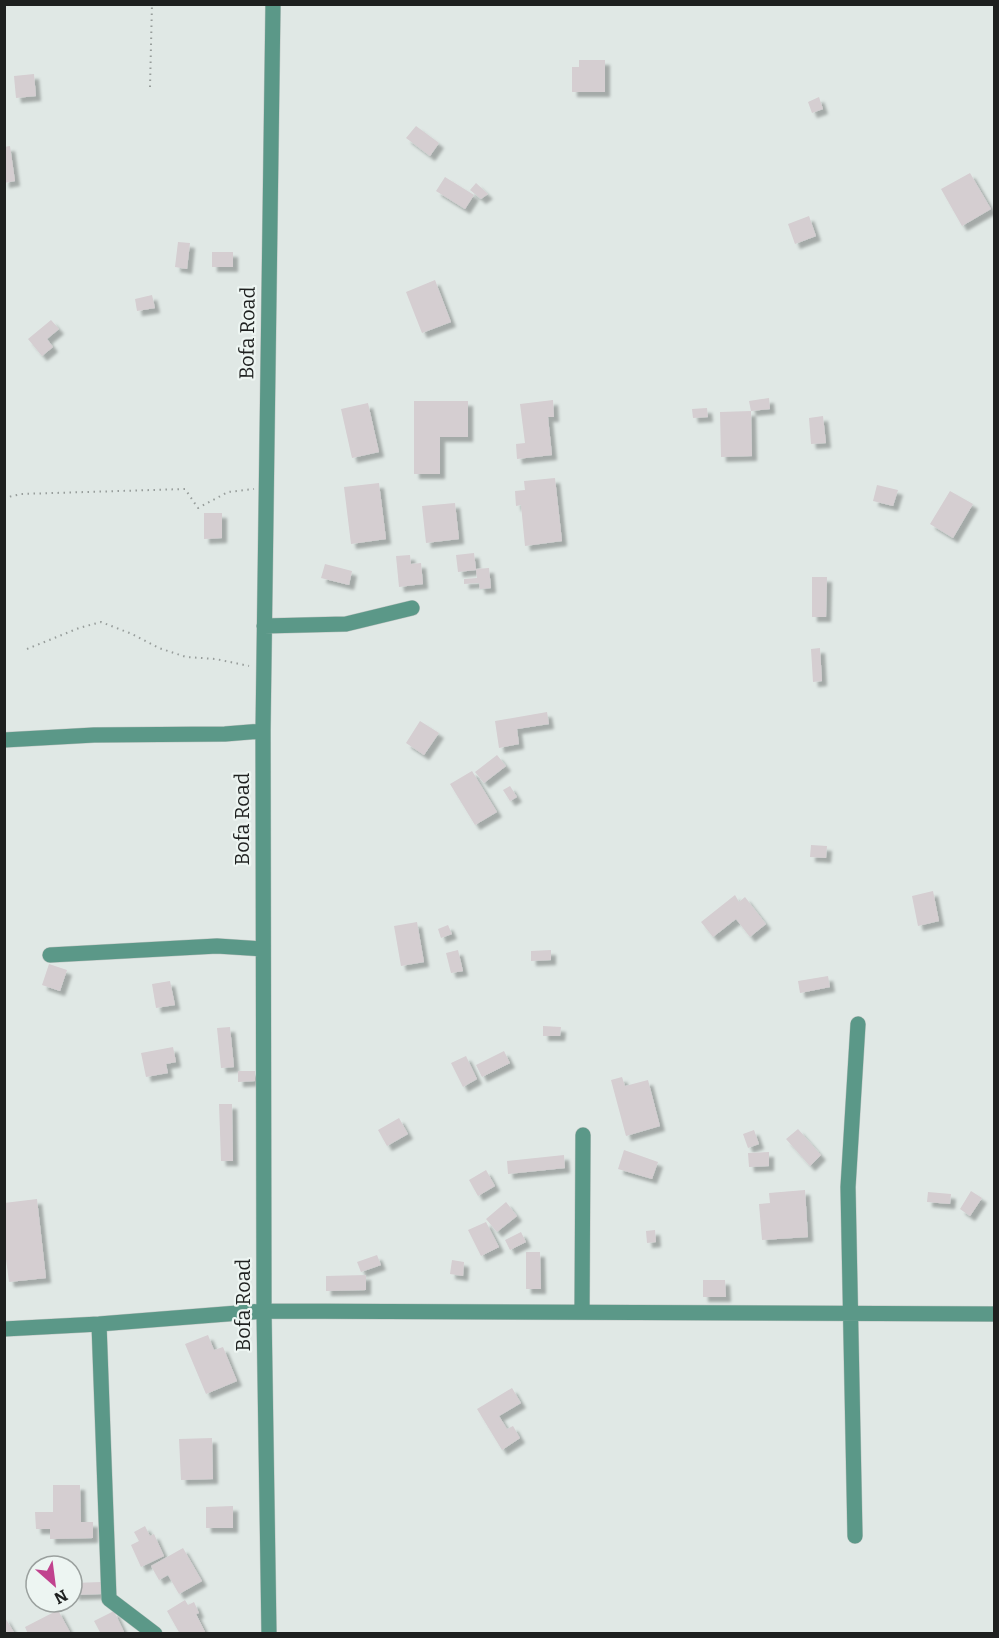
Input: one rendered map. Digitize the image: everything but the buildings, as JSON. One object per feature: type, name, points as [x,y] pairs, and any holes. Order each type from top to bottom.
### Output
[{"type":"street","name":"Bofa Road","points":[[269,1634],[264,1311],[263,731],[273,4]]},
{"type":"street","points":[[264,626],[346,624],[412,608]]},
{"type":"street","points":[[4,740],[94,735],[225,734],[263,731]]},
{"type":"street","points":[[50,955],[217,946],[263,949]]},
{"type":"street","points":[[855,1536],[848,1187],[858,1024]]},
{"type":"street","points":[[582,1312],[583,1134]]},
{"type":"street","points":[[4,1329],[264,1311],[994,1314]]},
{"type":"street","points":[[99,1324],[109,1599],[155,1634]]},
{"type":"path","points":[[150,87],[152,4]]},
{"type":"path","points":[[4,498],[21,494],[185,489],[198,508],[228,492],[266,488]]},
{"type":"path","points":[[27,649],[101,622],[159,648],[186,657],[216,659],[264,669]]}]
